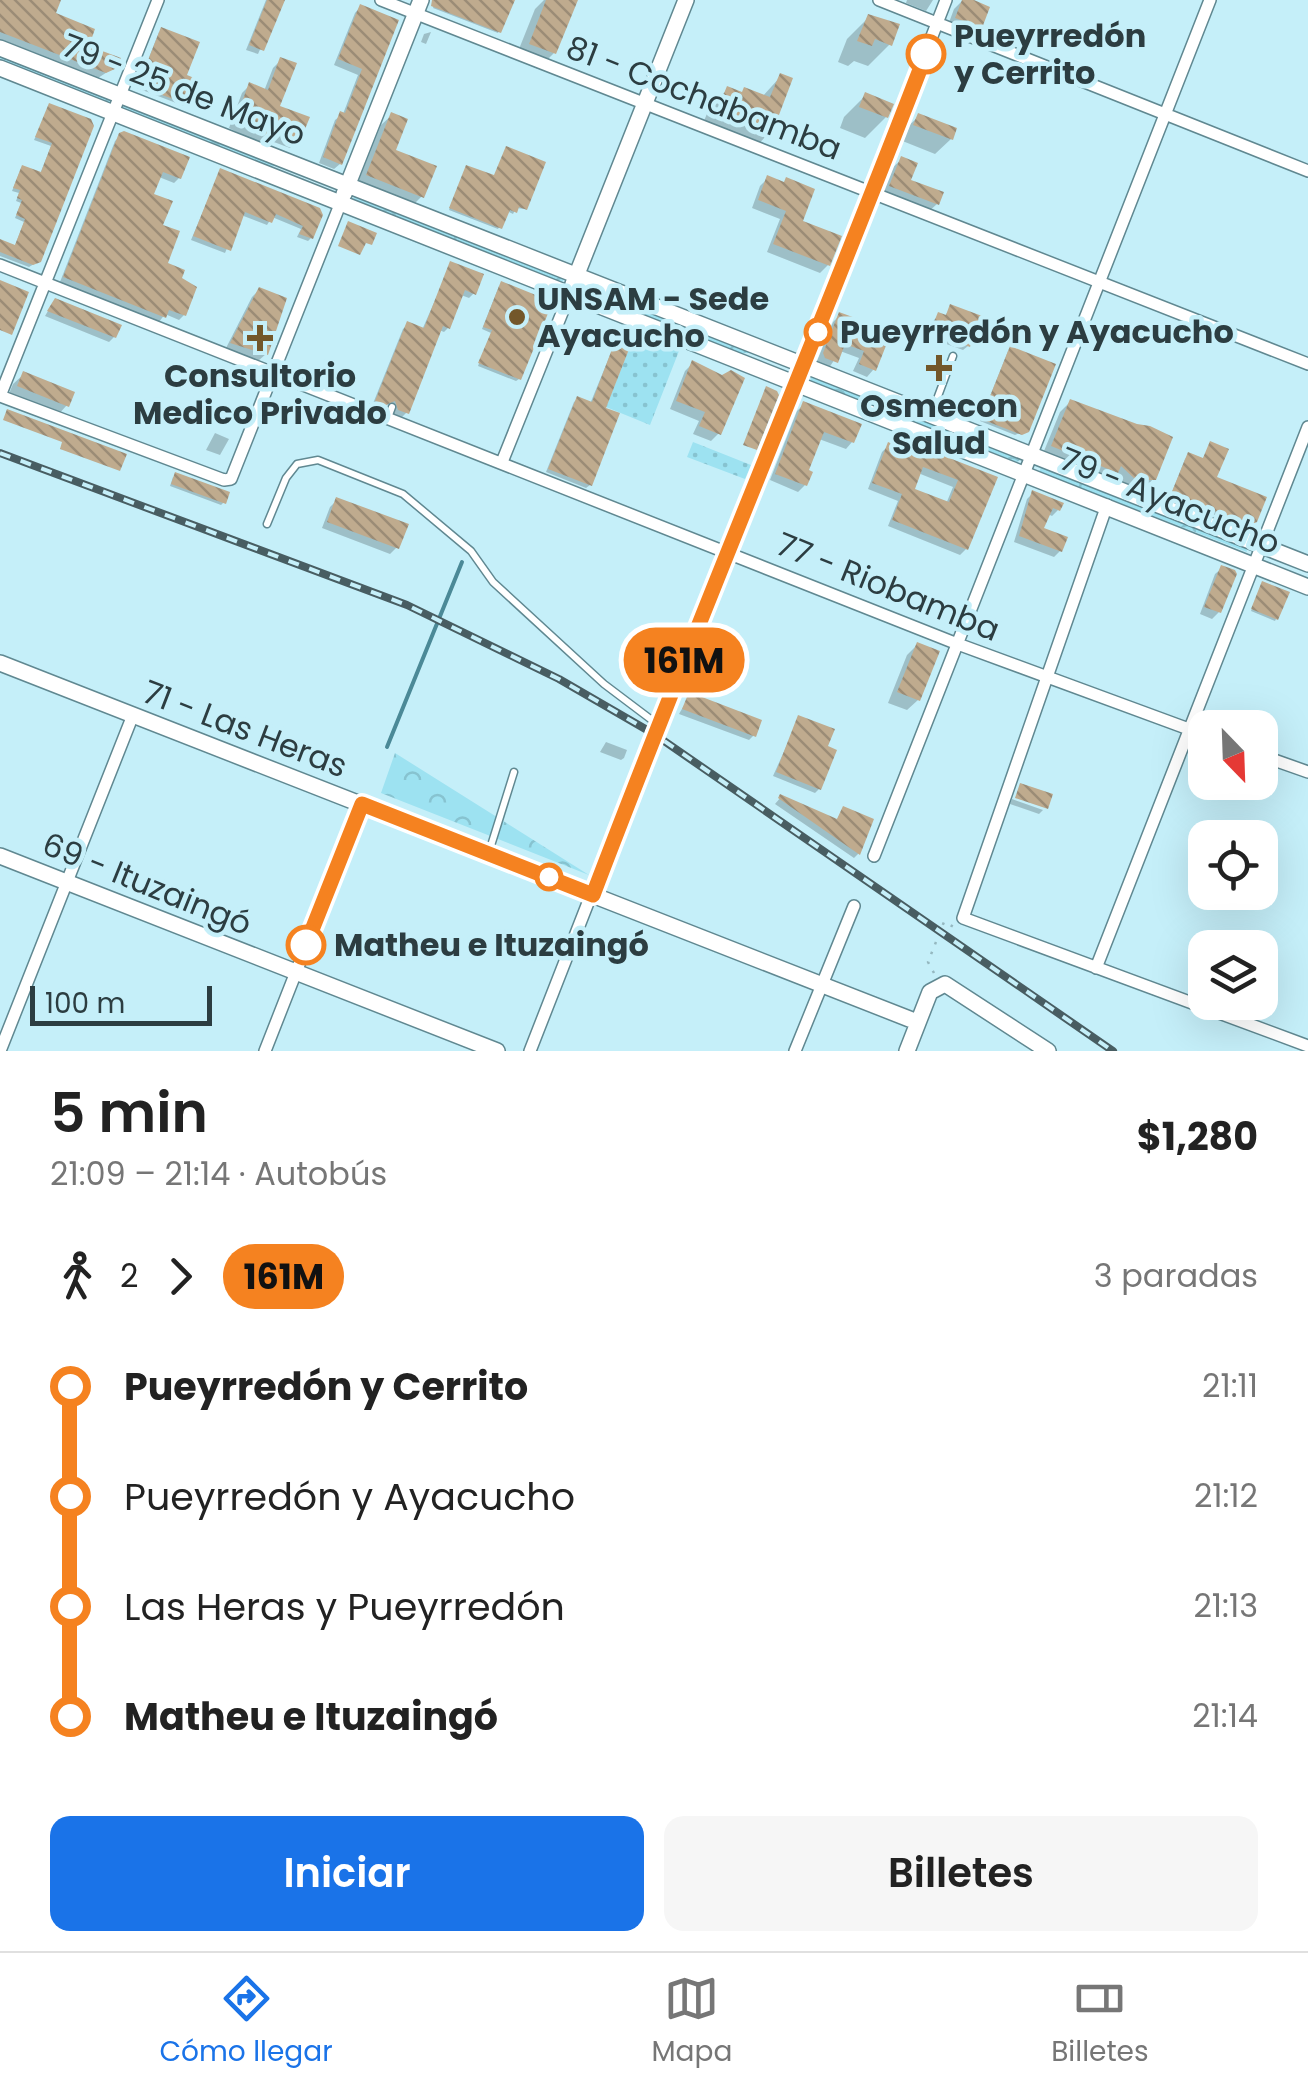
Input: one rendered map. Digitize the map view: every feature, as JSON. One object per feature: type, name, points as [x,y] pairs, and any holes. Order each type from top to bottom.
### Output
[{"type":"main road","points":[[570,293],[686,0]]},
{"type":"main road","points":[[341,202],[419,7]]},
{"type":"main road","name":"79 - 25 de Mayo","points":[[0,48],[348,184]]},
{"type":"main road","name":"79 - 25 de Mayo","points":[[0,68],[341,202]]},
{"type":"main road","name":"79 - Ayacucho","points":[[348,184],[1308,564]]},
{"type":"main road","name":"79 - Ayacucho","points":[[341,202],[1308,587]]},
{"type":"main road","name":"71 - Las Heras","points":[[0,662],[917,1022]]},
{"type":"main road","name":"69 - Ituzaingó","points":[[0,856],[497,1051]]},
{"type":"main road","points":[[907,1051],[930,992],[940,985],[951,985],[1048,1051]]},
{"type":"street","points":[[158,0],[0,396],[224,480],[235,474],[341,202]]},
{"type":"street","name":"81 - Cochabamba","points":[[380,0],[419,7],[643,104],[1308,364]]},
{"type":"street","points":[[878,0],[1308,171]]},
{"type":"street","points":[[530,1051],[797,385],[946,0]]},
{"type":"street","points":[[874,856],[1210,0]]},
{"type":"street","name":"77 - Riobamba","points":[[0,265],[274,374],[390,412],[502,462],[955,643],[1188,729]]},
{"type":"street","points":[[502,462],[570,293]]},
{"type":"street","points":[[1198,710],[1308,426]]},
{"type":"street","points":[[1107,505],[963,918],[1308,1046]]},
{"type":"street","points":[[2,1050],[133,714]]},
{"type":"street","points":[[1096,968],[1188,735]]},
{"type":"street","points":[[1278,761],[1308,772]]},
{"type":"street","points":[[265,1051],[362,804]]},
{"type":"street","points":[[795,1051],[854,906]]},
{"type":"lane","points":[[931,416],[953,356]]},
{"type":"lane","points":[[267,524],[286,478],[298,464],[318,460],[403,494],[471,551],[493,582],[604,684],[658,724]]},
{"type":"lane","points":[[488,854],[514,772]]},
{"type":"path","points":[[940,985],[928,962],[944,922],[958,929],[963,918]]},
{"type":"green space","points":[[0,56],[283,166],[267,166],[0,62]]},
{"type":"green space","points":[[355,194],[565,279],[561,282],[353,200]]},
{"type":"green space","points":[[583,284],[783,366],[751,353],[738,353],[581,290]]},
{"type":"green space","points":[[635,334],[679,351],[650,425],[606,407]]},
{"type":"green space","points":[[811,377],[1019,458],[1020,460],[810,382]]},
{"type":"green space","points":[[693,442],[751,465],[745,479],[687,457]]},
{"type":"green space","points":[[1041,467],[1246,548],[1247,552],[1039,472]]},
{"type":"green space","points":[[395,753],[589,875],[381,793]]},
{"type":"building","points":[[0,0],[61,0],[56,13],[95,29],[89,46],[121,58],[117,68],[106,73],[0,32]]},
{"type":"building","points":[[267,0],[285,0],[264,51],[249,45]]},
{"type":"building","points":[[432,0],[515,0],[501,33],[431,6]]},
{"type":"building","points":[[546,0],[578,0],[556,54],[529,44]]},
{"type":"building","points":[[962,0],[990,7],[982,28],[955,18]]},
{"type":"building","points":[[360,4],[399,20],[342,165],[323,157],[340,111],[345,113],[362,69],[338,59]]},
{"type":"building","points":[[868,14],[900,24],[892,46],[875,39],[872,46],[857,41]]},
{"type":"building","points":[[161,27],[200,42],[187,75],[199,80],[189,105],[138,86]]},
{"type":"building","points":[[280,57],[297,63],[280,106],[310,117],[300,141],[271,130],[268,136],[236,120],[249,82],[268,90]]},
{"type":"building","points":[[780,73],[793,78],[771,136],[716,113],[727,86],[742,92],[744,87],[770,97]]},
{"type":"building","points":[[865,92],[894,104],[888,118],[859,107]]},
{"type":"building","points":[[49,103],[91,119],[94,126],[41,262],[33,265],[0,252],[0,239],[15,245],[25,219],[16,215],[22,200],[17,198],[20,190],[13,188],[22,165],[41,172],[52,143],[35,137]]},
{"type":"building","points":[[391,112],[408,119],[396,150],[437,166],[424,198],[366,175]]},
{"type":"building","points":[[918,113],[957,128],[953,140],[913,125]]},
{"type":"building","points":[[124,131],[190,157],[181,179],[163,172],[154,194],[173,201],[163,225],[180,231],[168,263],[185,270],[182,278],[197,287],[186,316],[169,310],[166,318],[63,277],[119,133]]},
{"type":"building","points":[[506,146],[546,162],[527,210],[510,210],[502,229],[449,208],[466,165],[494,175]]},
{"type":"building","points":[[901,156],[918,163],[911,180],[944,192],[939,205],[889,186]]},
{"type":"building","points":[[220,168],[320,208],[323,215],[313,239],[299,234],[303,226],[276,214],[272,223],[245,212],[231,251],[193,236]]},
{"type":"building","points":[[767,175],[784,182],[786,177],[815,189],[803,221],[842,236],[830,266],[773,244],[786,211],[758,200]]},
{"type":"building","points":[[348,221],[377,233],[372,245],[366,243],[360,255],[338,246]]},
{"type":"building","points":[[450,261],[484,274],[476,295],[465,290],[450,329],[443,326],[409,414],[398,410],[395,401],[386,405],[375,401],[407,321],[424,328]]},
{"type":"building","points":[[0,280],[29,292],[12,335],[0,330]]},
{"type":"building","name":"UNSAM - Sede Ayacucho","points":[[501,281],[548,300],[551,306],[521,380],[478,363],[492,330],[483,327]]},
{"type":"building","points":[[259,287],[287,298],[268,355],[230,343]]},
{"type":"building","points":[[55,298],[122,325],[116,338],[47,311]]},
{"type":"building","points":[[950,304],[982,316],[970,347],[930,332],[938,312],[946,315]]},
{"type":"building","points":[[839,312],[889,338],[876,371],[859,364],[864,351],[845,344],[838,363],[825,358],[823,353]]},
{"type":"building","points":[[620,328],[635,334],[606,408],[620,413],[592,486],[548,469],[577,396],[592,402]]},
{"type":"building","points":[[1010,346],[1056,364],[1029,432],[1022,435],[981,419]]},
{"type":"building","points":[[692,360],[722,375],[731,370],[745,378],[721,435],[699,426],[705,412],[676,401]]},
{"type":"building","points":[[23,371],[75,392],[69,407],[17,386]]},
{"type":"building","points":[[766,386],[779,395],[757,450],[743,445]]},
{"type":"building","points":[[1070,399],[1173,437],[1156,480],[1136,480],[1121,466],[1118,473],[1051,446]]},
{"type":"building","points":[[803,401],[862,424],[854,443],[824,432],[807,486],[775,474]]},
{"type":"building","points":[[7,409],[127,454],[120,471],[60,449],[62,442],[3,420]]},
{"type":"building","points":[[1210,441],[1229,449],[1217,477],[1267,497],[1257,522],[1250,525],[1171,494],[1188,452],[1203,458]]},
{"type":"building","points":[[888,442],[918,454],[921,447],[998,477],[968,550],[892,520],[902,494],[872,483]],"holes":[[[923,467],[958,480],[949,502],[915,489]]]},
{"type":"building","points":[[175,472],[230,492],[226,504],[171,484]]},
{"type":"building","points":[[1032,490],[1064,503],[1060,511],[1053,508],[1044,528],[1068,537],[1062,552],[1019,536]]},
{"type":"building","points":[[336,497],[409,524],[399,549],[327,522]]},
{"type":"building","points":[[1221,565],[1237,574],[1221,613],[1204,607]]},
{"type":"building","points":[[1262,581],[1290,592],[1278,620],[1251,609]]},
{"type":"building","points":[[917,642],[940,651],[920,701],[897,692]]},
{"type":"building","points":[[689,692],[762,720],[756,737],[682,709]]},
{"type":"building","points":[[798,715],[835,729],[828,746],[837,750],[821,790],[776,772]]},
{"type":"building","points":[[1020,783],[1053,794],[1048,809],[1015,798]]},
{"type":"building","points":[[780,794],[837,819],[843,806],[874,819],[860,855],[778,798]]},
{"type":"waterway","points":[[387,747],[462,562]]},
{"type":"railway","points":[[0,453],[407,605],[559,679],[654,734],[1113,1051]]},
{"type":"bus line","name":"161M","points":[[306,945],[362,804],[593,895],[926,54]]},
{"type":"place","name":"Pueyrredón y Cerrito","points":[[926,54]]},
{"type":"place","name":"UNSAM - Sede Ayacucho","points":[[517,317]]},
{"type":"place","name":"Pueyrredón y Ayacucho","points":[[818,332]]},
{"type":"place","name":"Consultorio Medico Privado","points":[[260,338]]},
{"type":"place","name":"Osmecon Salud","points":[[939,368]]},
{"type":"place","name":"Matheu e Ituzaingó","points":[[306,945]]}]
